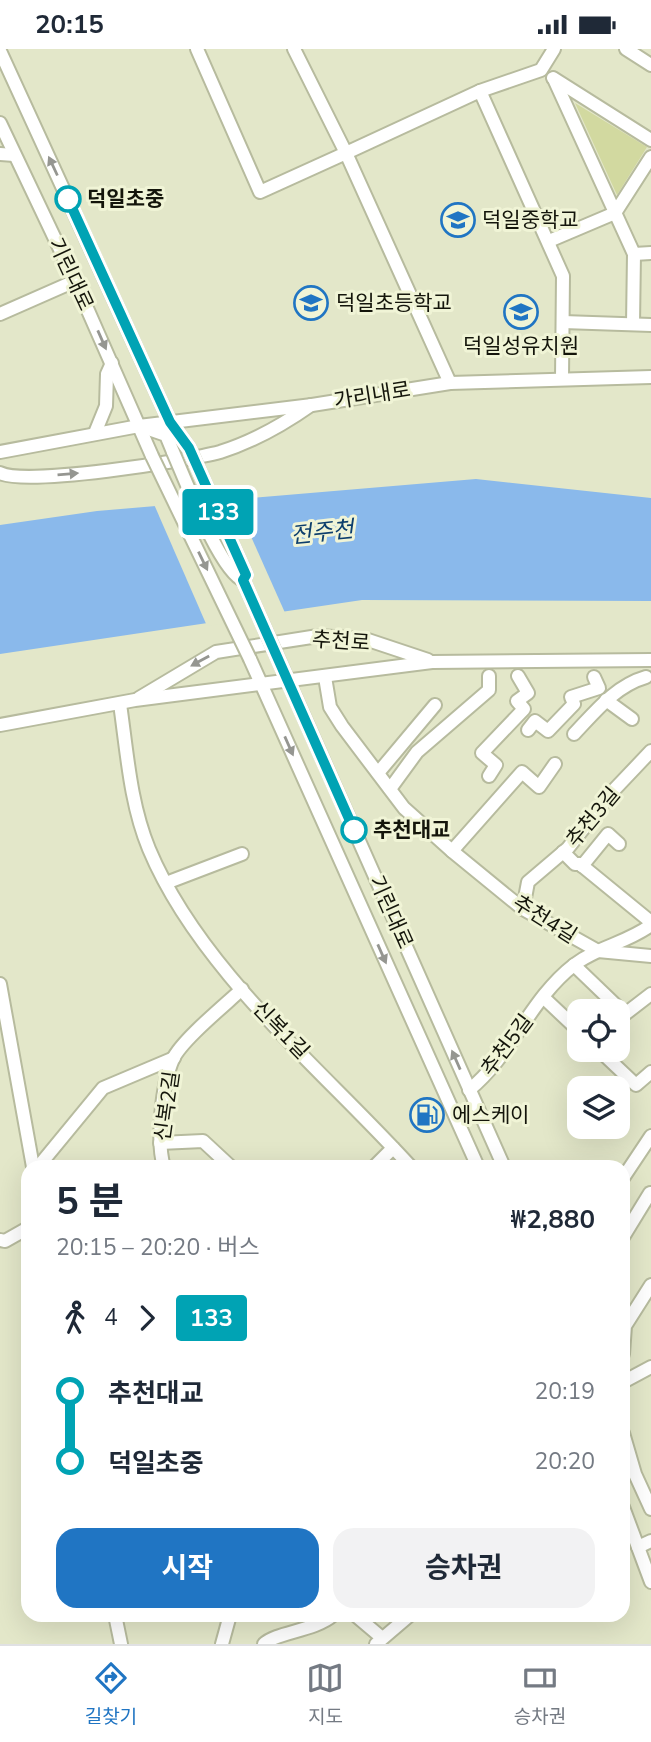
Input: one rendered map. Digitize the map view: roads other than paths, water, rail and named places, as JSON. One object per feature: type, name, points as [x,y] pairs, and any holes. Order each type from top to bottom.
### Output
[{"type":"street","points":[[197,49],[260,192],[480,91],[541,70],[554,49]]},
{"type":"street","points":[[294,49],[346,153],[450,383]]},
{"type":"street","points":[[626,49],[651,65]]},
{"type":"street","name":"기린대로","points":[[0,51],[170,422],[189,448],[246,575],[243,580]]},
{"type":"street","points":[[541,70],[651,140]]},
{"type":"street","points":[[554,79],[634,254],[633,324]]},
{"type":"street","points":[[480,91],[563,276],[562,378]]},
{"type":"street","name":"기린대로","points":[[0,123],[75,281],[152,456],[250,660],[471,1160]]},
{"type":"street","points":[[0,154],[14,155]]},
{"type":"street","points":[[549,241],[615,213],[651,157]]},
{"type":"street","points":[[634,254],[651,253]]},
{"type":"street","points":[[0,314],[75,281]]},
{"type":"street","points":[[563,322],[651,325]]},
{"type":"street","points":[[95,433],[106,406],[107,374],[112,363]]},
{"type":"street","name":"가리내로","points":[[0,452],[139,425],[312,405],[450,383],[651,377]]},
{"type":"street","points":[[0,473],[48,475],[130,468],[220,451],[290,420],[312,405]]},
{"type":"street","name":"기린대로","points":[[139,425],[166,435],[221,557],[234,577],[243,580],[501,1160]]},
{"type":"street","name":"추천로","points":[[135,700],[216,652],[317,636],[365,639],[432,662]]},
{"type":"street","name":"추천로","points":[[0,725],[135,700],[287,681],[325,683],[432,662],[651,660]]},
{"type":"street","points":[[390,789],[417,752],[489,689],[489,676]]},
{"type":"street","points":[[489,776],[496,765],[482,753],[524,709],[517,701],[528,693],[518,676]]},
{"type":"street","points":[[528,730],[535,720],[548,731],[574,704],[571,697],[599,688],[594,677]]},
{"type":"street","points":[[574,734],[606,700],[633,681],[646,677]]},
{"type":"street","name":"추천4길","points":[[325,683],[330,707],[404,808],[452,851],[523,909],[598,951],[651,956]]},
{"type":"street","points":[[606,700],[632,719]]},
{"type":"street","name":"신복1길","points":[[120,703],[133,797],[148,847],[166,883],[204,944],[242,989],[405,1160]]},
{"type":"street","points":[[379,773],[435,705]]},
{"type":"street","name":"추천3길","points":[[523,909],[528,882],[563,852],[613,791],[651,751]]},
{"type":"street","points":[[452,851],[522,772],[538,787],[555,764]]},
{"type":"street","name":"추천3길","points":[[582,866],[608,834],[619,844]]},
{"type":"street","name":"추천3길","points":[[563,852],[651,924]]},
{"type":"street","points":[[166,883],[242,855]]},
{"type":"street","name":"추천5길","points":[[469,1090],[489,1073],[543,997],[574,965],[598,951],[635,937],[651,924]]},
{"type":"street","points":[[574,965],[625,1014],[651,994]]},
{"type":"street","points":[[0,983],[32,1160]]},
{"type":"street","name":"신복2길","points":[[163,1160],[160,1143],[166,1091],[174,1058],[242,989]]},
{"type":"street","name":"추천5길","points":[[543,997],[567,1020]]},
{"type":"street","points":[[44,1160],[103,1088],[174,1058]]},
{"type":"street","points":[[612,1062],[636,1085],[651,1072]]},
{"type":"street","points":[[630,1168],[651,1136]]},
{"type":"street","points":[[160,1143],[203,1141],[223,1160]]},
{"type":"street","points":[[381,1160],[393,1147]]},
{"type":"street","points":[[630,1226],[650,1193]]},
{"type":"street","points":[[0,1240],[5,1241],[21,1232]]},
{"type":"street","points":[[630,1318],[651,1285]]},
{"type":"street","points":[[630,1378],[651,1367]]},
{"type":"street","points":[[630,1451],[650,1504]]},
{"type":"street","points":[[630,1526],[651,1582]]},
{"type":"street","points":[[638,1547],[651,1542]]},
{"type":"street","points":[[116,1622],[121,1644]]},
{"type":"street","points":[[222,1644],[228,1622]]},
{"type":"street","points":[[264,1644],[269,1639],[306,1631],[323,1622]]},
{"type":"street","points":[[361,1622],[379,1641],[402,1622]]},
{"type":"water","name":"전주천","points":[[476,479],[651,498],[651,601],[362,600],[0,654],[0,525],[97,511]]},
{"type":"place","name":"덕일초중","points":[[68,199]]},
{"type":"place","name":"덕일중학교","points":[[458,220]]},
{"type":"place","name":"덕일초등학교","points":[[311,303]]},
{"type":"place","name":"덕일성유치원","points":[[521,312]]},
{"type":"place","name":"추천대교","points":[[354,830]]},
{"type":"place","name":"에스케이","points":[[427,1115]]}]
